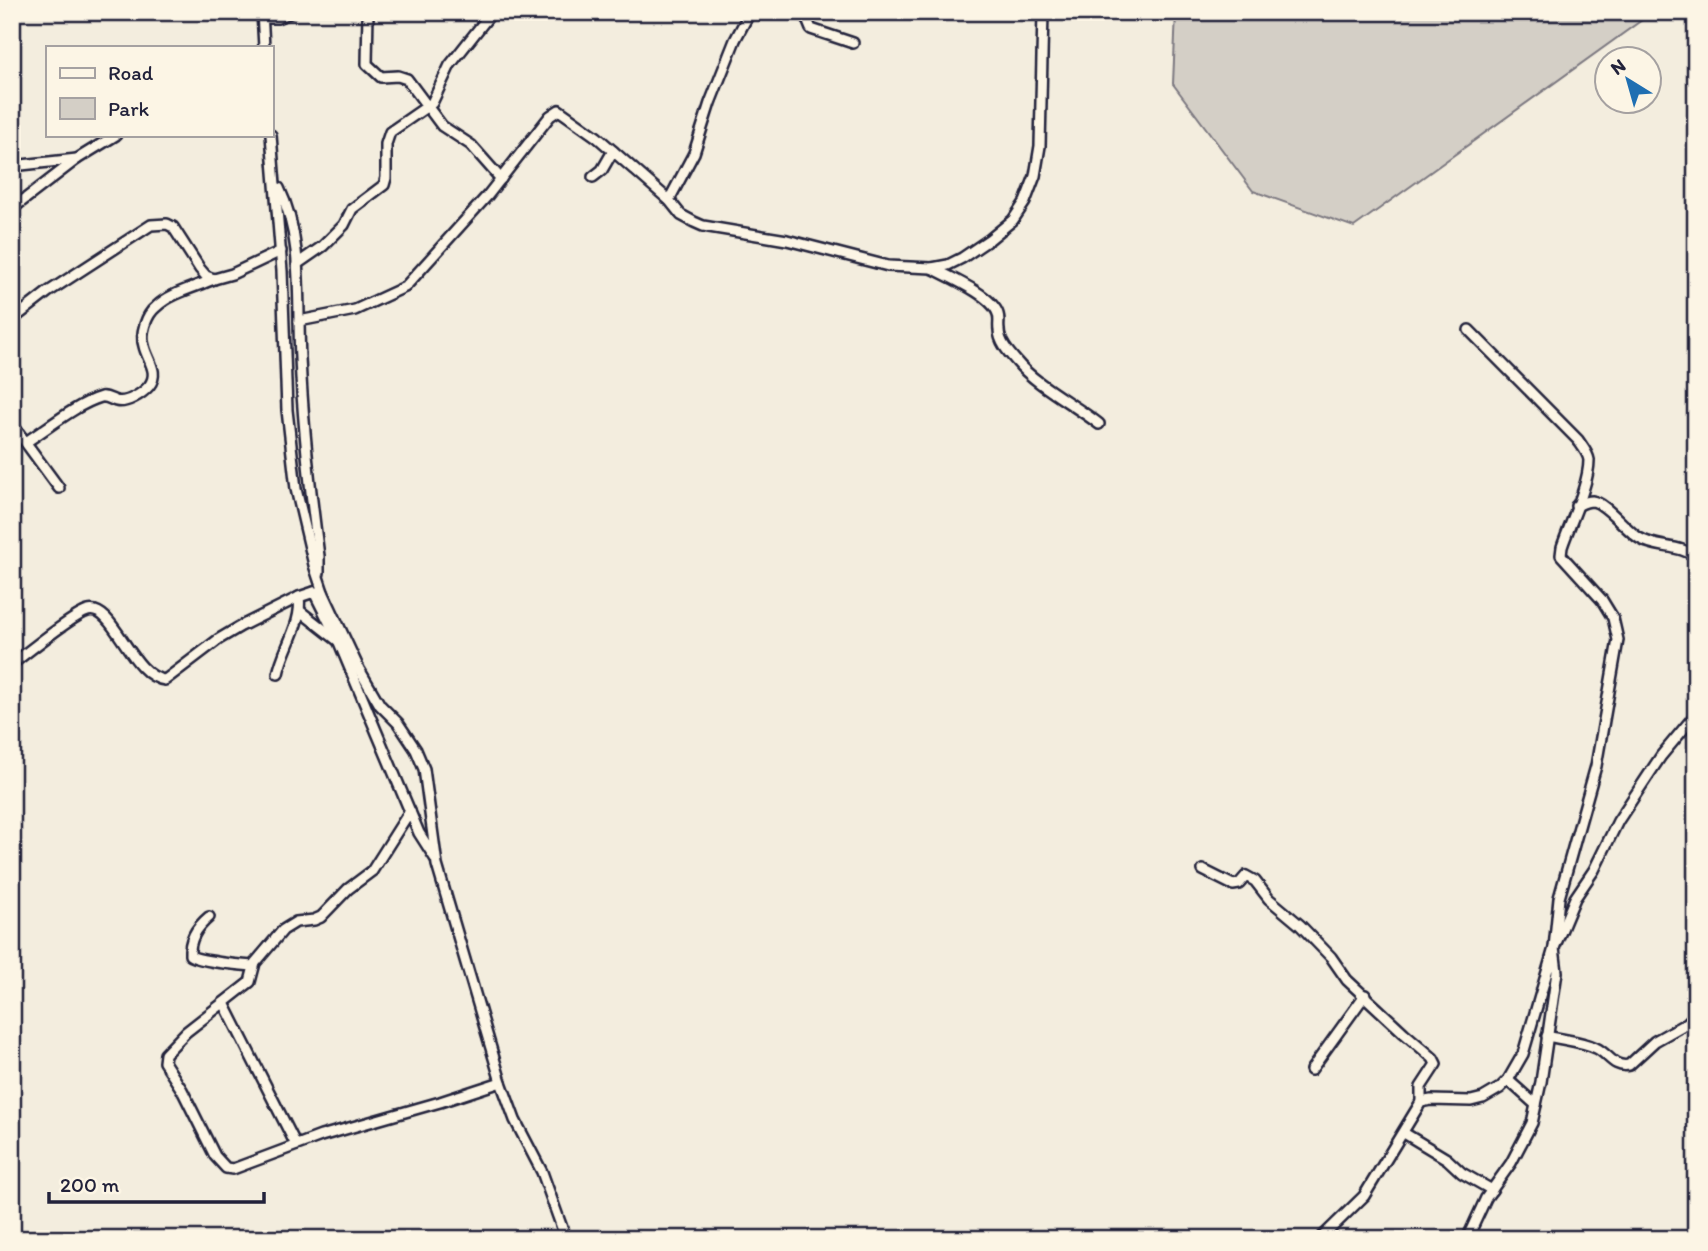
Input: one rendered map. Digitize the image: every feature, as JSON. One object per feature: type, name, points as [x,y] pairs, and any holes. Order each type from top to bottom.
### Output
[{"type":"street","points":[[264,46],[262,15],[277,18],[292,12]]},
{"type":"street","points":[[368,12],[367,64],[381,78],[398,76],[407,79],[442,126],[471,145],[501,179]]},
{"type":"street","points":[[297,264],[323,246],[344,225],[352,209],[384,185],[386,144],[390,132],[428,107],[450,65],[492,12]]},
{"type":"street","points":[[668,200],[694,153],[735,40],[750,12]]},
{"type":"street","points":[[804,12],[811,29],[853,43]]},
{"type":"street","points":[[299,321],[355,310],[405,287],[501,179],[550,116],[559,110],[613,151],[681,215],[702,226],[787,240],[888,266],[932,268],[948,265],[990,239],[1013,220],[1025,202],[1035,176],[1040,146],[1043,12]]},
{"type":"street","points":[[12,209],[77,159],[114,136]]},
{"type":"street","points":[[271,136],[281,251],[287,410],[304,526],[318,580]]},
{"type":"street","points":[[593,177],[613,151]]},
{"type":"street","points":[[12,166],[77,159]]},
{"type":"street","points":[[276,183],[286,204],[297,264],[304,419],[319,556],[319,592],[423,842],[436,859]]},
{"type":"street","points":[[12,320],[48,292],[142,230],[161,223],[173,227],[200,269],[206,276],[214,279]]},
{"type":"street","points":[[26,442],[70,413],[102,397],[110,397],[118,402],[127,401],[148,388],[153,370],[151,359],[142,343],[149,315],[161,303],[281,251]]},
{"type":"street","points":[[932,268],[967,286],[996,308],[1000,317],[998,330],[1002,342],[1015,361],[1035,379],[1099,424]]},
{"type":"street","points":[[1467,1239],[1492,1190],[1511,1163],[1532,1123],[1557,972],[1553,948],[1559,898],[1596,766],[1618,640],[1613,618],[1602,600],[1561,555],[1585,481],[1588,460],[1584,448],[1469,330]]},
{"type":"street","points":[[12,424],[59,488]]},
{"type":"street","points":[[1576,506],[1587,501],[1597,502],[1646,543],[1685,550],[1696,557]]},
{"type":"street","points":[[12,664],[87,611],[95,611],[106,618],[150,676],[165,680],[219,639],[299,597],[319,592]]},
{"type":"street","points":[[278,674],[300,611],[299,597]]},
{"type":"street","points":[[300,611],[342,642],[380,705],[398,723],[424,769],[436,859],[501,1082],[516,1120],[542,1172],[566,1239]]},
{"type":"street","points":[[1421,1102],[1471,1101],[1483,1098],[1508,1080],[1523,1054],[1553,948],[1575,898],[1594,870],[1618,821],[1661,755],[1696,714]]},
{"type":"street","points":[[410,811],[372,870],[348,889],[321,917],[296,922],[283,930],[253,966],[250,982],[186,1032],[165,1054],[164,1062],[182,1090],[215,1156],[226,1168],[233,1169],[296,1145],[501,1082]]},
{"type":"street","points":[[1203,870],[1233,886],[1246,876],[1251,877],[1269,899],[1300,925],[1331,957],[1345,977],[1435,1060],[1436,1064],[1421,1087],[1421,1102],[1364,1196],[1320,1239]]},
{"type":"street","points":[[209,917],[196,929],[190,955],[200,961],[253,966]]},
{"type":"street","points":[[1311,1070],[1364,995]]},
{"type":"street","points":[[224,1003],[296,1145]]},
{"type":"street","points":[[1548,1036],[1596,1048],[1624,1066],[1629,1065],[1655,1041],[1687,1023],[1696,1014]]},
{"type":"street","points":[[1508,1080],[1536,1105]]},
{"type":"street","points":[[1404,1133],[1492,1190]]},
{"type":"green space","points":[[1176,12],[1653,12],[1606,46],[1592,46],[1592,56],[1354,227],[1253,191],[1173,84]]}]
